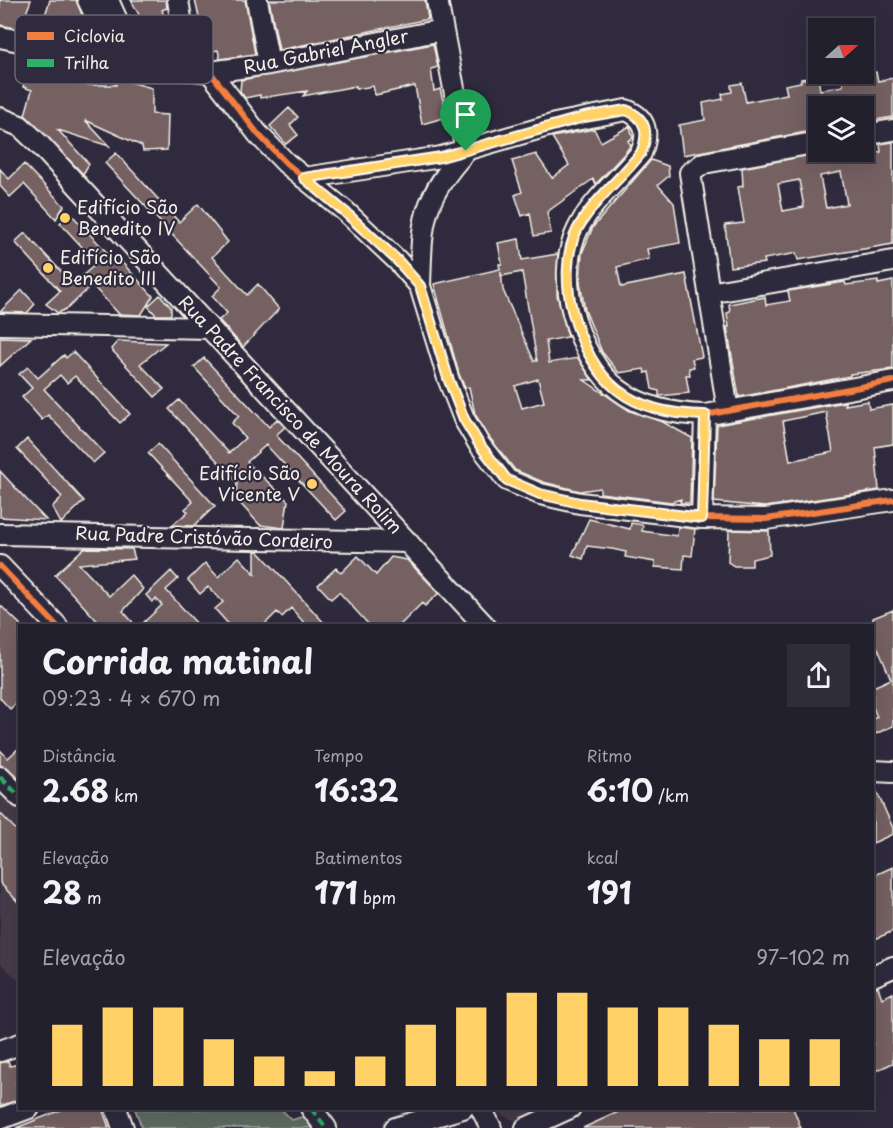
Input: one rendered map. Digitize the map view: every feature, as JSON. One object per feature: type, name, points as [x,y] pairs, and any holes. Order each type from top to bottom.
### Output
[{"type":"street","points":[[88,0],[95,15]]},
{"type":"street","points":[[108,0],[115,15]]},
{"type":"street","points":[[178,0],[180,15]]},
{"type":"street","points":[[257,0],[269,64]]},
{"type":"street","points":[[437,0],[466,151]]},
{"type":"street","name":"Rua Gabriel Angler","points":[[213,72],[269,64],[442,30]]},
{"type":"street","name":"Rua Gabriel Angler","points":[[0,37],[15,40]]},
{"type":"street","points":[[213,76],[258,134],[398,261],[420,286]]},
{"type":"street","points":[[304,178],[351,169],[421,161],[466,151],[555,124],[626,110],[636,114],[643,121],[646,132],[641,153],[588,212],[570,249],[567,278],[578,333],[589,359],[606,381],[625,395],[651,408],[677,414],[705,415],[893,381]]},
{"type":"street","name":"Rua Padre Francisco de Moura Rolim","points":[[0,118],[20,126],[483,624]]},
{"type":"street","points":[[874,133],[893,130]]},
{"type":"street","points":[[729,411],[689,181],[690,173],[704,163],[808,144]]},
{"type":"street","points":[[466,151],[442,178],[425,215],[420,286],[448,378],[464,419],[479,444],[507,480],[540,494],[580,503],[702,518],[766,519],[893,500]]},
{"type":"street","points":[[709,294],[893,261]]},
{"type":"street","points":[[0,324],[210,328]]},
{"type":"street","points":[[702,518],[705,415]]},
{"type":"street","name":"Rua Padre Cristóvão Cordeiro","points":[[0,534],[408,542]]},
{"type":"street","points":[[0,566],[55,624]]},
{"type":"street","points":[[874,771],[893,772]]},
{"type":"street","points":[[0,777],[18,795]]},
{"type":"street","points":[[874,976],[893,967]]},
{"type":"street","points":[[0,1051],[18,1045]]},
{"type":"street","points":[[0,1119],[24,1110]]},
{"type":"street","points":[[117,1110],[123,1128]]},
{"type":"street","points":[[312,1110],[326,1128]]},
{"type":"street","points":[[395,1128],[456,1110]]},
{"type":"street","points":[[482,1110],[491,1128]]},
{"type":"street","points":[[526,1128],[566,1110]]},
{"type":"shaded area","points":[[0,791],[18,811],[18,980],[0,963]]},
{"type":"shaded area","points":[[497,1110],[542,1110],[515,1121]]},
{"type":"green space","points":[[135,1110],[282,1110],[292,1120],[308,1115],[316,1128],[142,1128]]},
{"type":"building","points":[[0,0],[31,0],[25,15],[15,15],[15,28],[0,25]]},
{"type":"building","points":[[50,0],[76,0],[82,15],[45,15]]},
{"type":"building","points":[[131,0],[166,0],[167,8],[162,10],[164,15],[139,15]]},
{"type":"building","points":[[195,0],[245,0],[255,54],[220,59],[218,50],[213,51],[213,15],[198,15]]},
{"type":"building","points":[[269,0],[425,0],[428,19],[279,50]]},
{"type":"building","points":[[433,44],[438,67],[431,69],[434,91],[440,89],[447,117],[422,124],[415,86],[375,95],[373,86],[356,89],[356,86],[303,96],[307,91],[260,98],[260,95],[245,98],[240,91],[241,80]]},
{"type":"building","points":[[874,72],[876,72],[878,81],[893,78],[893,117],[874,120],[874,96],[808,96],[808,132],[683,155],[679,125],[705,120],[703,103],[723,99],[722,94],[732,92],[731,85],[742,83],[746,102],[787,94],[785,85],[801,82],[801,79],[808,78],[808,84],[819,84],[820,90],[843,86],[843,84],[874,84]]},
{"type":"building","points":[[24,84],[138,84],[152,88],[152,114],[168,115],[167,150],[143,151],[142,146],[85,120],[109,146],[58,130],[89,164],[83,174],[25,115],[32,90],[23,87]]},
{"type":"building","points":[[289,108],[298,117],[290,125],[298,135],[286,144],[270,126]]},
{"type":"building","points":[[630,126],[633,138],[628,141],[631,145],[624,154],[596,184],[593,179],[547,212],[551,233],[534,236],[530,213],[522,216],[515,195],[522,192],[512,161],[536,154],[552,178],[569,165],[552,137],[594,129],[601,142]]},
{"type":"building","points":[[893,142],[893,244],[798,260],[796,253],[764,259],[765,263],[730,267],[725,225],[744,223],[738,187],[743,186],[742,168],[808,155],[808,162],[874,162],[874,152],[881,152],[880,144]],"holes":[[[841,172],[847,204],[826,208],[820,176]],[[799,180],[804,207],[783,211],[778,184]]]},
{"type":"building","points":[[116,153],[179,222],[198,204],[228,242],[212,257],[247,295],[258,284],[279,309],[243,347],[219,320],[227,313],[212,296],[221,287],[105,163]]},
{"type":"building","points":[[651,160],[668,166],[669,176],[658,185],[674,203],[680,243],[647,249],[649,259],[617,267],[621,287],[686,274],[702,357],[692,359],[694,367],[689,368],[690,375],[686,375],[689,393],[659,396],[659,391],[652,389],[649,372],[645,373],[644,369],[619,373],[602,352],[585,310],[580,282],[582,253],[593,227]]},
{"type":"building","points":[[24,164],[64,206],[56,219],[24,184],[10,197],[0,186],[0,169],[9,179]]},
{"type":"building","points":[[70,213],[114,260],[117,257],[153,296],[141,315],[119,314],[92,285],[68,308],[58,313],[46,304],[60,291],[15,242],[25,233],[73,284],[97,263],[60,223]]},
{"type":"building","points":[[519,239],[522,260],[558,254],[557,295],[568,337],[546,341],[549,363],[578,358],[592,380],[584,380],[630,411],[661,421],[692,438],[690,503],[680,503],[681,499],[671,502],[600,493],[600,488],[580,491],[543,482],[515,470],[489,437],[475,414],[469,387],[465,388],[459,374],[434,284],[500,269],[499,264],[502,264],[498,243]],"holes":[[[522,272],[537,361],[534,361],[503,290],[501,276]],[[538,379],[544,402],[522,408],[515,386]]]},
{"type":"building","points":[[878,281],[878,284],[893,281],[893,369],[850,374],[850,376],[739,397],[727,327],[729,327],[727,313],[730,312],[729,304],[765,297],[766,305],[790,301],[788,291],[845,282],[846,285]]},
{"type":"building","points":[[22,290],[35,304],[27,313],[0,312]]},
{"type":"building","points":[[160,295],[171,307],[171,315],[156,315],[148,306]]},
{"type":"building","points":[[0,337],[31,338],[0,366]]},
{"type":"building","points":[[118,341],[166,343],[140,364],[164,389],[155,397],[111,349]]},
{"type":"building","points":[[73,352],[130,414],[120,423],[75,376],[67,383],[60,375],[44,389],[104,453],[93,463],[48,415],[42,420],[22,397],[32,388],[19,374],[28,367],[38,378],[64,355],[66,358]]},
{"type":"building","points":[[204,358],[269,427],[277,419],[285,427],[276,435],[346,511],[336,520],[266,445],[247,462],[288,501],[284,528],[260,525],[236,499],[237,482],[169,409],[179,400],[229,453],[245,438],[232,423],[239,416],[194,367]]},
{"type":"building","points":[[868,401],[869,409],[893,405],[893,444],[875,447],[879,490],[765,507],[714,502],[717,425],[845,402],[845,405]],"holes":[[[826,412],[833,452],[790,461],[783,421]]]},
{"type":"building","points":[[27,439],[84,501],[61,523],[52,507],[62,497],[17,449]]},
{"type":"building","points":[[158,444],[215,506],[194,526],[172,525],[188,512],[185,509],[193,502],[148,453]]},
{"type":"building","points":[[0,471],[24,497],[46,520],[0,517]]},
{"type":"building","points":[[589,519],[630,529],[631,523],[643,525],[642,531],[677,536],[678,527],[695,529],[692,556],[684,555],[683,569],[655,567],[655,562],[625,557],[626,552],[612,549],[587,546],[583,559],[572,555]]},
{"type":"building","points":[[729,530],[769,531],[770,555],[752,559],[752,566],[734,566],[728,562]]},
{"type":"building","points":[[84,548],[132,549],[135,559],[79,564],[109,596],[131,575],[143,589],[123,611],[134,624],[115,624],[113,621],[109,624],[100,624],[55,575]]},
{"type":"building","points":[[255,551],[258,551],[325,624],[305,624],[291,608],[282,617],[277,612],[265,624],[228,624],[215,609],[223,602],[208,587],[200,594],[188,580],[205,563],[218,577],[239,557],[255,574]]},
{"type":"building","points":[[358,556],[376,575],[391,557],[407,560],[439,593],[425,606],[422,603],[401,624],[368,624],[339,592],[331,599],[318,585],[336,568],[341,573]]},
{"type":"building","points":[[171,571],[178,579],[166,590],[197,624],[142,624],[162,605],[156,599],[152,602],[146,595]]},
{"type":"building","points":[[0,605],[20,624],[18,624],[18,702],[10,709],[0,698]]},
{"type":"building","points":[[893,610],[893,726],[874,735],[874,718],[877,717],[874,710],[874,687],[891,679],[874,639],[873,618]]},
{"type":"building","points":[[18,749],[18,778],[8,768],[0,765],[0,750],[8,758]]},
{"type":"building","points":[[874,785],[893,828],[893,834],[874,843]]},
{"type":"building","points":[[0,813],[18,832],[18,902],[0,883]]},
{"type":"building","points":[[893,867],[893,931],[874,940],[874,876]]},
{"type":"building","points":[[878,987],[882,998],[893,993],[893,1063],[874,1072],[874,988]]},
{"type":"building","points":[[8,1061],[10,1066],[18,1064],[18,1082],[16,1083],[18,1100],[0,1106],[0,1063]]},
{"type":"building","points":[[61,1110],[103,1110],[109,1128],[16,1128]]},
{"type":"building","points":[[623,1110],[794,1110],[801,1128],[583,1128]]},
{"type":"marked path","points":[[0,777],[18,795]]},
{"type":"marked path","points":[[312,1110],[326,1128]]},
{"type":"cycle path","points":[[213,76],[258,134],[286,163],[345,211],[398,261],[420,286],[448,378],[464,419],[479,444],[507,480],[540,494],[580,503],[702,518],[766,519],[893,500]]},
{"type":"cycle path","points":[[304,178],[441,157],[555,124],[626,110],[642,122],[645,133],[644,146],[641,153],[583,220],[573,241],[569,261],[568,282],[573,313],[591,359],[604,376],[636,401],[679,413],[705,415],[893,381]]},
{"type":"cycle path","points":[[0,566],[55,624]]},
{"type":"place","name":"Edifício São Benedito IV","points":[[65,218]]},
{"type":"place","name":"Edifício São Benedito III","points":[[48,268]]},
{"type":"place","name":"Edifício São Vicente V","points":[[312,484]]},
{"type":"route","points":[[626,110],[636,114],[643,121],[646,142],[641,153],[588,212],[577,231],[570,249],[567,278],[570,302],[578,333],[589,359],[606,381],[625,395],[651,408],[677,414],[705,415],[702,518],[580,503],[540,494],[518,487],[507,480],[479,444],[456,402],[420,286],[398,261],[304,178],[351,169],[421,161],[466,151],[555,124],[612,111],[626,110]]}]
